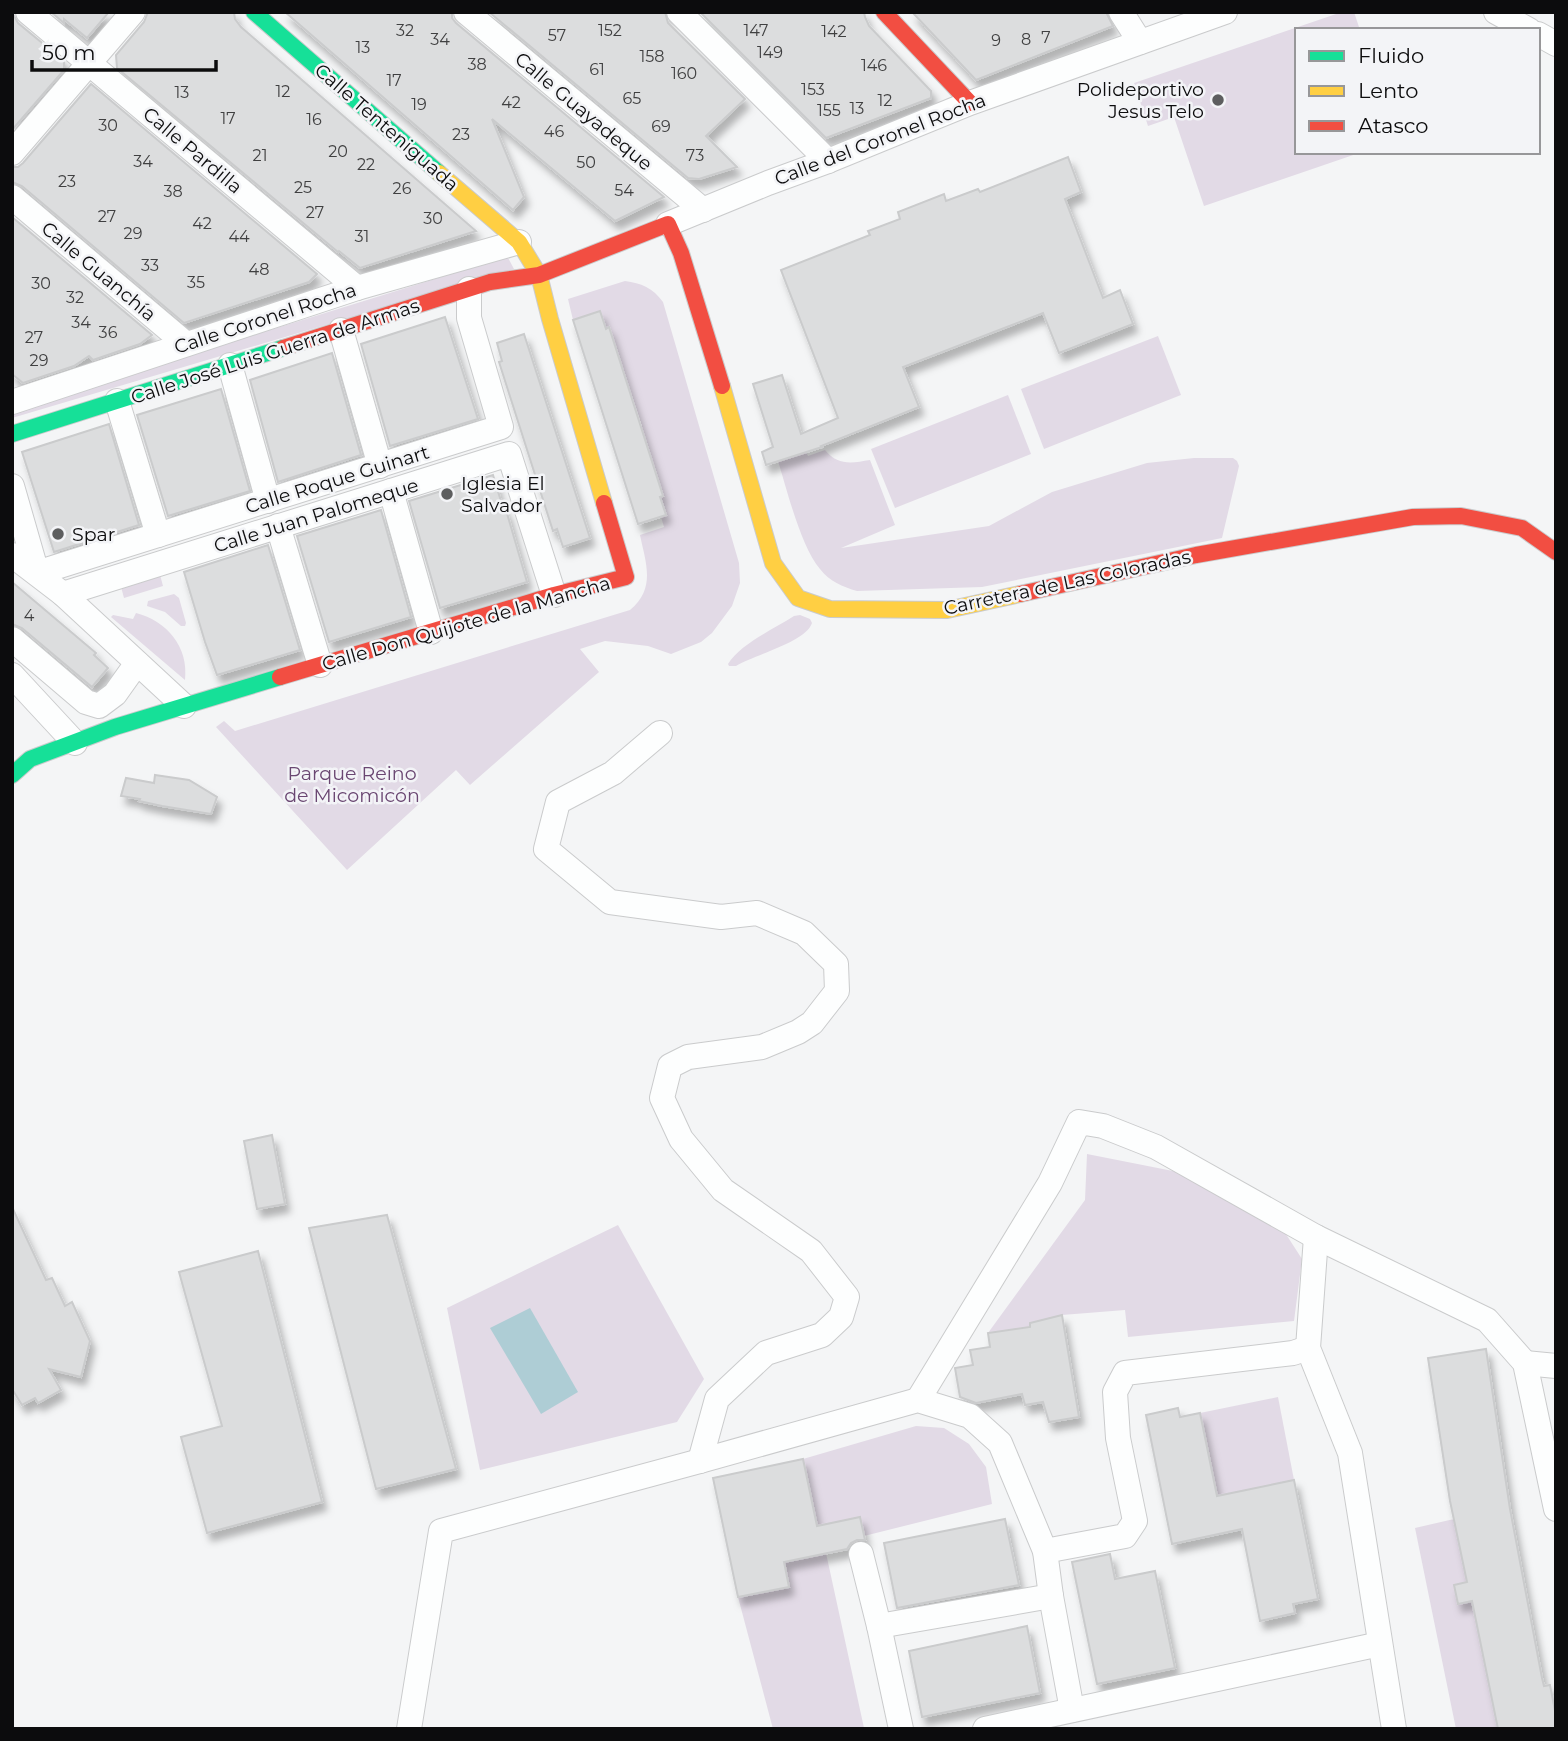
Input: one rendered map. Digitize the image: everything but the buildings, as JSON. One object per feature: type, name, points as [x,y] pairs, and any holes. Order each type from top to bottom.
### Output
[{"type":"street","name":"Calle Pardilla","points":[[28,12],[357,288]]},
{"type":"street","points":[[12,153],[133,12]]},
{"type":"street","name":"Calle Tenteniguada","points":[[254,12],[519,242],[539,275]]},
{"type":"street","name":"Calle Guayadeque","points":[[466,12],[703,210]]},
{"type":"street","points":[[679,12],[828,161]]},
{"type":"street","points":[[884,12],[971,103]]},
{"type":"street","points":[[1121,12],[1140,43]]},
{"type":"street","points":[[1496,12],[1526,28]]},
{"type":"street","name":"Calle del Coronel Rocha","points":[[539,275],[971,103],[1218,13]]},
{"type":"street","points":[[1540,35],[1556,44]]},
{"type":"street","name":"Calle Guanchía","points":[[12,197],[186,344]]},
{"type":"street","name":"Carretera de Las Coloradas","points":[[668,224],[681,253],[712,353],[773,563],[798,598],[830,609],[947,610],[1196,555],[1413,517],[1461,516],[1522,528],[1556,552]]},
{"type":"street","name":"Calle Coronel Rocha","points":[[16,397],[357,288],[519,242]]},
{"type":"street","name":"Calle José Luis Guerra de Armas","points":[[12,434],[490,282],[539,275]]},
{"type":"street","name":"Calle Don Quijote de la Mancha","points":[[12,775],[30,759],[115,727],[554,595],[626,577],[539,275]]},
{"type":"street","name":"Calle Roque Guinart","points":[[37,573],[501,427],[469,318],[469,289]]},
{"type":"street","points":[[341,330],[380,466]]},
{"type":"street","points":[[230,365],[268,500]]},
{"type":"street","points":[[117,401],[158,536]]},
{"type":"street","name":"Calle Juan Palomeque","points":[[63,594],[509,454],[554,595]]},
{"type":"street","points":[[12,486],[37,573]]},
{"type":"street","points":[[391,491],[430,632]]},
{"type":"street","points":[[278,526],[320,665]]},
{"type":"street","points":[[12,555],[63,594],[184,706]]},
{"type":"street","points":[[12,639],[86,702],[99,706],[115,694],[137,663]]},
{"type":"street","points":[[12,675],[75,743]]},
{"type":"street","points":[[660,733],[613,773],[558,802],[546,849],[610,902],[722,916],[757,913],[804,933],[836,964],[837,991],[805,1028],[762,1047],[688,1057],[670,1066],[663,1098],[681,1139],[723,1191],[811,1251],[847,1297],[841,1317],[822,1335],[766,1353],[717,1399],[700,1461]]},
{"type":"street","points":[[918,1399],[1050,1183],[1079,1122],[1103,1126],[1156,1147],[1316,1237],[1487,1320],[1525,1363],[1554,1494]]},
{"type":"street","points":[[1316,1237],[1308,1348],[1350,1453],[1394,1729]]},
{"type":"street","points":[[1045,1551],[1125,1536],[1135,1521],[1118,1438],[1115,1392],[1125,1373],[1293,1353],[1308,1348]]},
{"type":"street","points":[[1525,1363],[1556,1366]]},
{"type":"street","points":[[409,1729],[441,1531],[918,1399],[970,1416],[1000,1443],[1045,1551],[1072,1710]]},
{"type":"street","points":[[861,1554],[901,1729]]},
{"type":"street","points":[[879,1626],[1051,1596]]},
{"type":"street","points":[[985,1729],[1380,1644]]},
{"type":"green space","name":"Polideportivo Jesus Telo","points":[[1342,12],[1354,12],[1359,28],[1295,28]]},
{"type":"green space","name":"Polideportivo Jesus Telo","points":[[1295,28],[1295,154],[1356,154],[1204,206],[1174,117],[1148,126],[1134,83]]},
{"type":"green space","points":[[505,252],[514,269],[12,418],[12,410],[493,261]]},
{"type":"green space","name":"Parque Reino de Micomicón","points":[[625,281],[646,287],[663,302],[739,563],[740,583],[732,606],[712,633],[701,642],[671,654],[648,646],[605,641],[580,649],[599,672],[470,785],[456,770],[347,870],[216,727],[224,721],[235,731],[630,610],[638,602],[647,575],[640,535],[664,527],[661,517],[666,514],[660,497],[663,495],[638,428],[642,426],[631,394],[628,395],[610,328],[606,329],[600,311],[573,320],[568,299]]},
{"type":"green space","points":[[1158,336],[1181,395],[1044,449],[1021,389]]},
{"type":"green space","points":[[1008,395],[1031,454],[895,508],[871,449]]},
{"type":"green space","points":[[825,450],[840,461],[870,460],[895,525],[841,548],[989,526],[1052,492],[1147,463],[1194,458],[1233,458],[1239,466],[1222,538],[982,587],[857,591],[832,580],[813,559],[795,518],[778,461],[806,452],[808,456]]},
{"type":"green space","points":[[159,571],[163,586],[124,598],[120,583]]},
{"type":"green space","points":[[174,594],[179,598],[185,626],[181,626],[165,612],[147,606],[148,601]]},
{"type":"green space","points":[[136,613],[157,622],[174,637],[183,657],[185,680],[111,617],[113,615],[133,619]]},
{"type":"green space","points":[[800,615],[810,619],[812,623],[800,636],[736,666],[729,666],[733,657],[749,643]]},
{"type":"green space","points":[[1087,1154],[1183,1173],[1282,1228],[1302,1259],[1294,1321],[1128,1337],[1125,1310],[1062,1315],[1030,1323],[1030,1327],[988,1333],[1085,1200]]},
{"type":"green space","points":[[618,1225],[704,1379],[677,1422],[480,1470],[447,1308]]},
{"type":"green space","points":[[1278,1397],[1294,1480],[1217,1496],[1200,1413]]},
{"type":"green space","points":[[916,1426],[944,1428],[969,1444],[986,1467],[992,1504],[864,1536],[860,1517],[817,1526],[803,1459]]},
{"type":"green space","points":[[1454,1519],[1467,1582],[1454,1585],[1458,1604],[1472,1601],[1498,1729],[1456,1729],[1415,1528]]},
{"type":"green space","points":[[826,1553],[864,1728],[773,1729],[738,1597],[789,1587],[784,1562]]},
{"type":"water","points":[[530,1308],[578,1392],[541,1414],[490,1328]]},
{"type":"traffic: fast","points":[[254,12],[439,173]]},
{"type":"traffic: fast","points":[[12,434],[283,348]]},
{"type":"traffic: fast","points":[[12,775],[30,759],[115,727],[280,677]]},
{"type":"traffic: slow","points":[[439,173],[519,242],[539,275],[604,503]]},
{"type":"traffic: slow","points":[[722,386],[773,563],[798,598],[830,609],[947,610],[1020,594]]},
{"type":"traffic: jam","points":[[884,12],[970,103]]},
{"type":"traffic: jam","points":[[283,348],[490,282],[539,275],[668,224],[681,253],[722,386]]},
{"type":"traffic: jam","points":[[280,677],[554,595],[626,577],[604,503]]},
{"type":"traffic: jam","points":[[1020,594],[1196,555],[1413,517],[1461,516],[1522,528],[1556,552]]},
{"type":"place","name":"Polideportivo Jesus Telo","points":[[1218,100]]},
{"type":"place","name":"Iglesia El Salvador","points":[[447,494]]},
{"type":"place","name":"Spar","points":[[58,534]]}]
